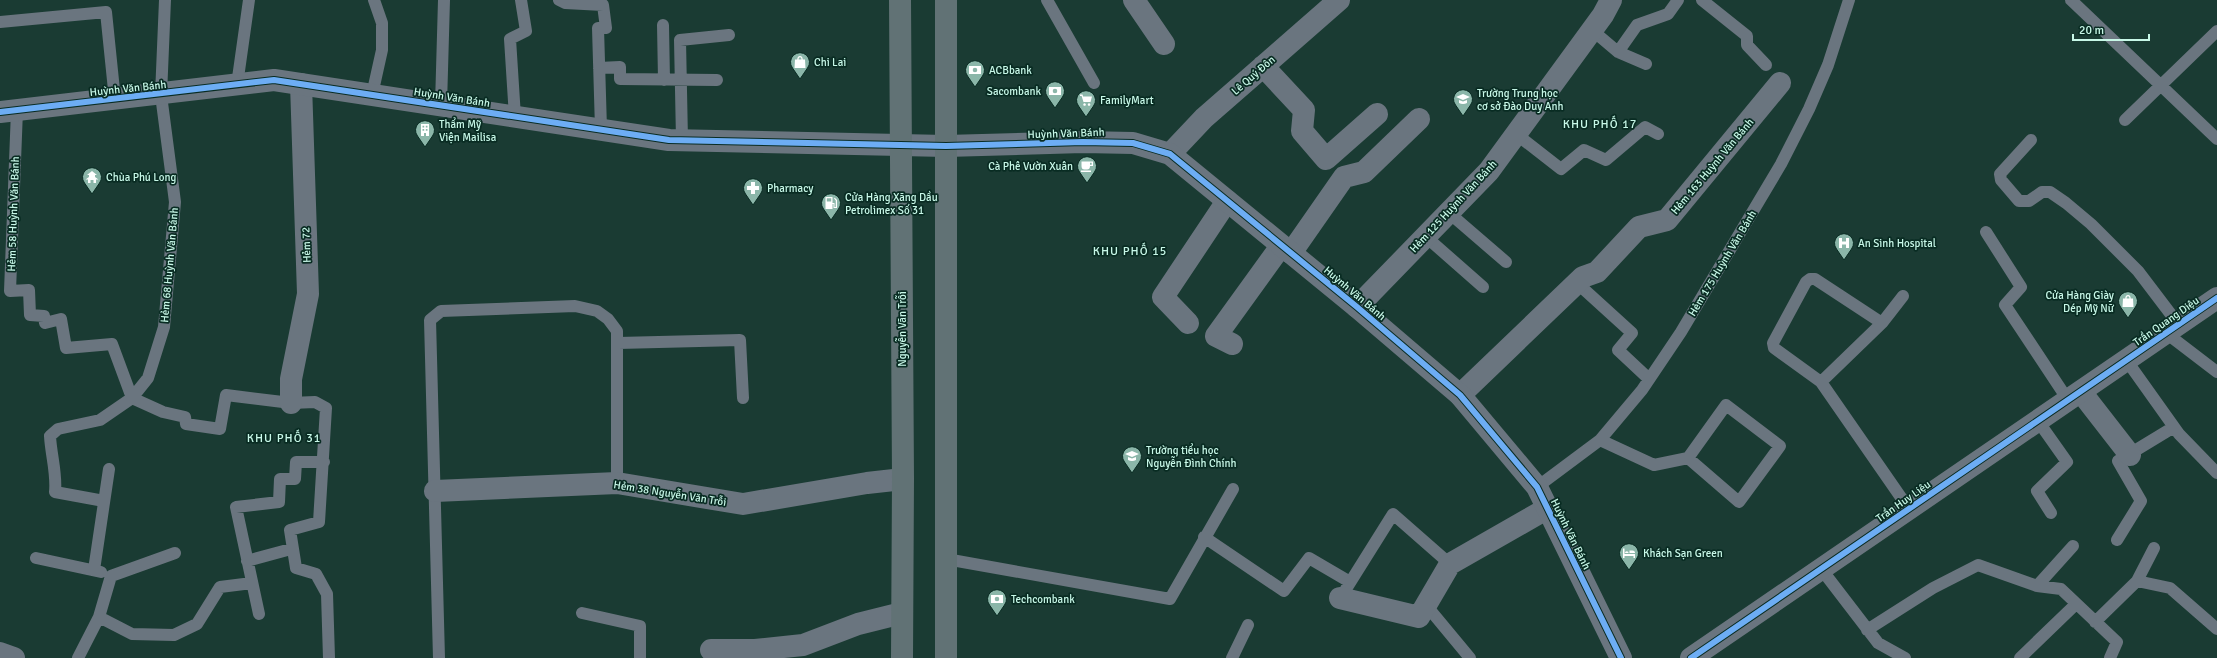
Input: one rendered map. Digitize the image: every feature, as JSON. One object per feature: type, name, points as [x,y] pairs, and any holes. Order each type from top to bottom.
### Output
[{"type":"main road","name":"Nguyễn Văn Trỗi","points":[[900,0],[903,479],[902,658]]},
{"type":"main road","points":[[946,0],[946,658]]},
{"type":"street","points":[[1134,0],[1164,44]]},
{"type":"street","name":"Lê Quý Ðôn","points":[[1170,154],[1204,118],[1339,0]]},
{"type":"street","name":"Hẻm 125 Huỳnh Văn Bánh","points":[[1357,307],[1489,171],[1592,30],[1610,0]]},
{"type":"street","points":[[1263,66],[1304,110],[1302,131],[1326,158],[1377,114]]},
{"type":"street","name":"Huỳnh Văn Bánh","points":[[9,111],[161,95],[274,80],[601,130],[682,140],[901,146],[1132,142],[1170,154],[1357,307],[1460,395],[1537,487],[1621,658]]},
{"type":"street","name":"Hẻm 163 Huỳnh Văn Bánh","points":[[1460,395],[1576,283],[1583,277],[1598,272],[1639,227],[1667,220],[1780,83]]},
{"type":"street","name":"Hẻm 72","points":[[291,403],[291,379],[308,294],[300,84]]},
{"type":"street","points":[[1232,344],[1216,336],[1344,177],[1364,172],[1419,119]]},
{"type":"street","points":[[1188,323],[1163,297],[1227,201]]},
{"type":"street","name":"Trần Quang Diệu","points":[[2127,360],[2217,298]]},
{"type":"street","name":"Trần Huy Liệu","points":[[1696,657],[2127,360]]},
{"type":"street","points":[[2075,396],[2130,455]]},
{"type":"street","name":"Hẻm 38 Nguyễn Văn Trỗi","points":[[435,491],[617,483],[743,504],[867,483],[903,479]]},
{"type":"street","points":[[1345,590],[1419,617],[1450,564],[1548,508]]},
{"type":"street","points":[[711,650],[755,650],[803,645],[858,624],[902,613]]},
{"type":"lane","name":"Hẻm 68 Huỳnh Văn Bánh","points":[[104,501],[55,492],[56,479],[52,462],[50,436],[58,430],[100,420],[132,398],[148,378],[164,327],[175,202],[161,95],[165,0]]},
{"type":"lane","points":[[237,85],[249,0]]},
{"type":"lane","points":[[372,95],[382,50],[382,23],[374,0]]},
{"type":"lane","points":[[441,105],[444,0]]},
{"type":"lane","points":[[515,117],[510,39],[526,31],[521,0]]},
{"type":"lane","points":[[560,0],[565,3],[603,5],[606,28],[598,28],[601,130]]},
{"type":"lane","points":[[1048,0],[1094,83]]},
{"type":"lane","points":[[1618,52],[1636,25],[1668,14],[1678,0]]},
{"type":"lane","points":[[1702,0],[1747,36],[1747,45],[1766,65]]},
{"type":"lane","name":"Hẻm 175 Huỳnh Văn Bánh","points":[[1537,487],[1600,440],[1649,380],[1681,332],[1781,164],[1809,109],[1828,65],[1849,0]]},
{"type":"lane","points":[[2071,0],[2217,139]]},
{"type":"lane","points":[[0,22],[106,12],[115,100]]},
{"type":"lane","points":[[663,25],[664,80]]},
{"type":"lane","points":[[1592,30],[1618,52],[1646,64]]},
{"type":"lane","points":[[2125,120],[2217,31]]},
{"type":"lane","points":[[682,140],[680,40],[729,35]]},
{"type":"lane","points":[[599,68],[620,67],[620,79],[718,80]]},
{"type":"lane","name":"Hẻm 58 Huỳnh Văn Bánh","points":[[9,111],[10,291],[29,290],[30,315],[44,316],[45,323],[61,319],[66,348],[112,344],[132,398]]},
{"type":"lane","points":[[1516,134],[1561,169],[1584,150],[1606,160],[1645,127],[1658,134]]},
{"type":"lane","points":[[2031,140],[2000,174],[2001,180],[2016,200],[2024,202],[2034,198],[2042,192],[2050,192],[2066,202],[2134,266],[2173,329],[2217,372]]},
{"type":"lane","points":[[1448,212],[1506,262]]},
{"type":"lane","points":[[1986,232],[2021,287],[2006,305],[2075,396]]},
{"type":"lane","points":[[1425,236],[1483,287]]},
{"type":"lane","points":[[1882,323],[1815,279],[1810,279],[1806,282],[1773,343],[1774,348],[1821,382],[1909,509]]},
{"type":"lane","points":[[1576,283],[1632,333],[1618,350],[1649,380]]},
{"type":"lane","points":[[1821,382],[1882,323],[1903,296]]},
{"type":"lane","points":[[439,658],[430,320],[441,311],[575,306],[597,311],[608,319],[617,331],[618,342],[617,483]]},
{"type":"lane","points":[[618,342],[740,340],[743,398]]},
{"type":"lane","points":[[2127,360],[2174,427],[2217,473]]},
{"type":"lane","points":[[132,398],[163,412],[185,416],[186,424],[220,429],[226,395],[291,403],[314,402],[326,408],[324,462],[319,522],[290,530],[291,549],[296,568],[316,574],[327,594],[329,658]]},
{"type":"lane","points":[[1600,440],[1654,465],[1688,458],[1726,405],[1780,446],[1739,502],[1688,458]]},
{"type":"lane","points":[[2038,421],[2067,462],[2037,491],[2051,513]]},
{"type":"lane","points":[[2117,540],[2141,501],[2118,461],[2174,427]]},
{"type":"lane","points":[[260,614],[236,507],[279,502],[280,479],[295,479],[296,462],[324,462]]},
{"type":"lane","points":[[94,570],[110,469]]},
{"type":"lane","points":[[946,559],[1170,600],[1204,537],[1233,489]]},
{"type":"lane","points":[[1204,537],[1284,591],[1309,558],[1345,590],[1393,514],[1450,564]]},
{"type":"lane","points":[[2037,586],[2073,546]]},
{"type":"lane","points":[[2095,622],[2137,581],[2154,548]]},
{"type":"lane","points":[[247,561],[291,549]]},
{"type":"lane","points":[[36,558],[94,570],[111,576],[175,553]]},
{"type":"lane","points":[[1868,630],[1933,588],[1978,565],[2037,586],[2061,589],[2117,642],[2110,658]]},
{"type":"lane","points":[[1822,570],[1878,644],[1905,658]]},
{"type":"lane","points":[[78,658],[99,617],[111,576]]},
{"type":"lane","points":[[2137,581],[2170,588],[2217,629]]},
{"type":"lane","points":[[99,617],[132,634],[174,635],[198,624],[220,587],[252,583]]},
{"type":"lane","points":[[2020,658],[2076,604]]},
{"type":"lane","points":[[1426,605],[1470,658]]},
{"type":"lane","points":[[582,613],[640,626],[640,658]]},
{"type":"lane","points":[[1232,658],[1248,625]]},
{"type":"cycle path","points":[[0,112],[274,80],[669,140],[946,146],[1083,142],[1133,143],[1170,154],[1357,307],[1460,395],[1537,487],[1621,658]]},
{"type":"cycle path","points":[[1691,658],[2217,298]]},
{"type":"place","name":"Chi Lai","points":[[800,79]]},
{"type":"place","name":"ACBbank","points":[[975,87]]},
{"type":"place","name":"Sacombank","points":[[1055,108]]},
{"type":"place","name":"Trường Trung học cơ sở Đào Duy Anh","points":[[1463,116]]},
{"type":"place","name":"FamilyMart","points":[[1086,117]]},
{"type":"place","name":"Thẩm Mỹ Viện Mailisa","points":[[425,147]]},
{"type":"place","name":"Cà Phê Vườn Xuân","points":[[1087,183]]},
{"type":"place","name":"Chùa Phú Long","points":[[92,194]]},
{"type":"place","name":"Pharmacy","points":[[753,205]]},
{"type":"place","name":"Cửa Hàng Xăng Dầu Petrolimex Số 31","points":[[831,220]]},
{"type":"place","name":"An Sinh Hospital","points":[[1844,260]]},
{"type":"place","name":"Cửa Hàng Giày Dép Mỹ Nữ","points":[[2128,318]]},
{"type":"place","name":"Trường tiểu học Nguyễn Đình Chính","points":[[1132,473]]},
{"type":"place","name":"Khách Sạn Green","points":[[1629,570]]},
{"type":"place","name":"Techcombank","points":[[997,616]]},
{"type":"district","name":"KHU PHỐ 17","points":[[1600,124]]},
{"type":"district","name":"KHU PHỐ 15","points":[[1130,251]]},
{"type":"district","name":"KHU PHỐ 31","points":[[284,438]]}]
